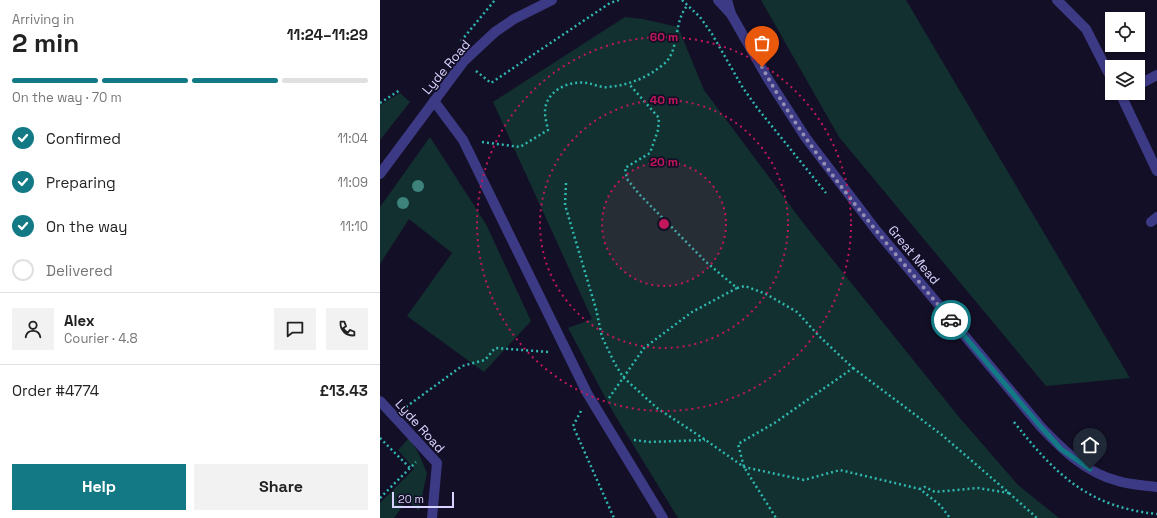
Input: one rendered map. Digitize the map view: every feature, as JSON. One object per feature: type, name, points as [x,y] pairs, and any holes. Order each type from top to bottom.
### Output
[{"type":"street","name":"Lyde Road","points":[[380,174],[464,61],[495,32],[552,0]]},
{"type":"street","name":"Great Mead","points":[[718,0],[731,14],[768,79],[806,138],[876,230],[1015,397],[1061,449],[1081,464],[1099,474],[1117,481],[1157,487]]},
{"type":"street","name":"Great Mead","points":[[727,0],[731,14]]},
{"type":"street","points":[[1057,0],[1086,29],[1105,66]]},
{"type":"street","points":[[1145,81],[1157,75]]},
{"type":"street","points":[[1122,100],[1157,172]]},
{"type":"street","points":[[434,101],[463,140],[587,393],[663,518]]},
{"type":"street","name":"Lyde Road","points":[[380,401],[437,463],[432,518]]},
{"type":"street","name":"Great Mead","points":[[1137,484],[1157,481]]},
{"type":"path","points":[[495,0],[468,31],[456,48],[464,61],[491,83],[610,3],[619,0]]},
{"type":"path","points":[[463,140],[520,147],[548,130],[545,111],[550,96],[566,84],[586,83],[606,87],[630,84],[650,75],[665,63],[674,47],[682,13],[687,6]]},
{"type":"path","points":[[630,84],[659,118],[658,130],[650,153],[625,168],[627,178],[639,194],[706,262],[736,288]]},
{"type":"path","points":[[380,103],[400,90]]},
{"type":"path","points":[[566,183],[565,205],[596,309],[602,336],[615,364],[623,376],[657,408],[744,467],[804,480],[840,470],[920,489],[940,505],[950,518]]},
{"type":"path","points":[[614,518],[573,426],[580,412],[594,404],[603,407],[623,376],[644,348],[692,312],[736,288],[745,286],[766,294],[797,312],[853,368],[942,435],[1037,518]]},
{"type":"path","points":[[394,416],[462,366],[485,360],[494,348],[568,354]]},
{"type":"path","points":[[776,518],[744,467],[738,444],[776,422],[853,368]]},
{"type":"path","points":[[380,438],[410,468]]},
{"type":"path","points":[[618,443],[629,440],[650,442],[699,439],[707,441]]},
{"type":"path","points":[[380,498],[427,452]]},
{"type":"path","points":[[920,489],[925,486],[935,492],[978,488],[1009,493]]},
{"type":"green space","points":[[761,0],[906,0],[1130,378],[1046,386],[839,137]]},
{"type":"green space","points":[[625,17],[643,19],[678,27],[704,90],[804,224],[959,417],[1018,485],[1059,518],[678,518],[613,412],[568,328],[592,319],[493,102]]},
{"type":"green space","points":[[400,93],[410,102],[380,140],[380,105]]},
{"type":"green space","points":[[430,137],[486,224],[531,321],[484,372],[407,316],[452,253],[409,219],[380,264],[380,207]]},
{"type":"green space","points":[[409,438],[418,452],[427,473],[419,511],[407,500],[394,518],[380,518],[380,503],[414,469],[398,450]]},
{"type":"way so far","points":[[762,67],[768,79],[806,138],[876,230],[951,320]]},
{"type":"route","points":[[951,320],[1015,397],[1061,449],[1090,469]]}]
